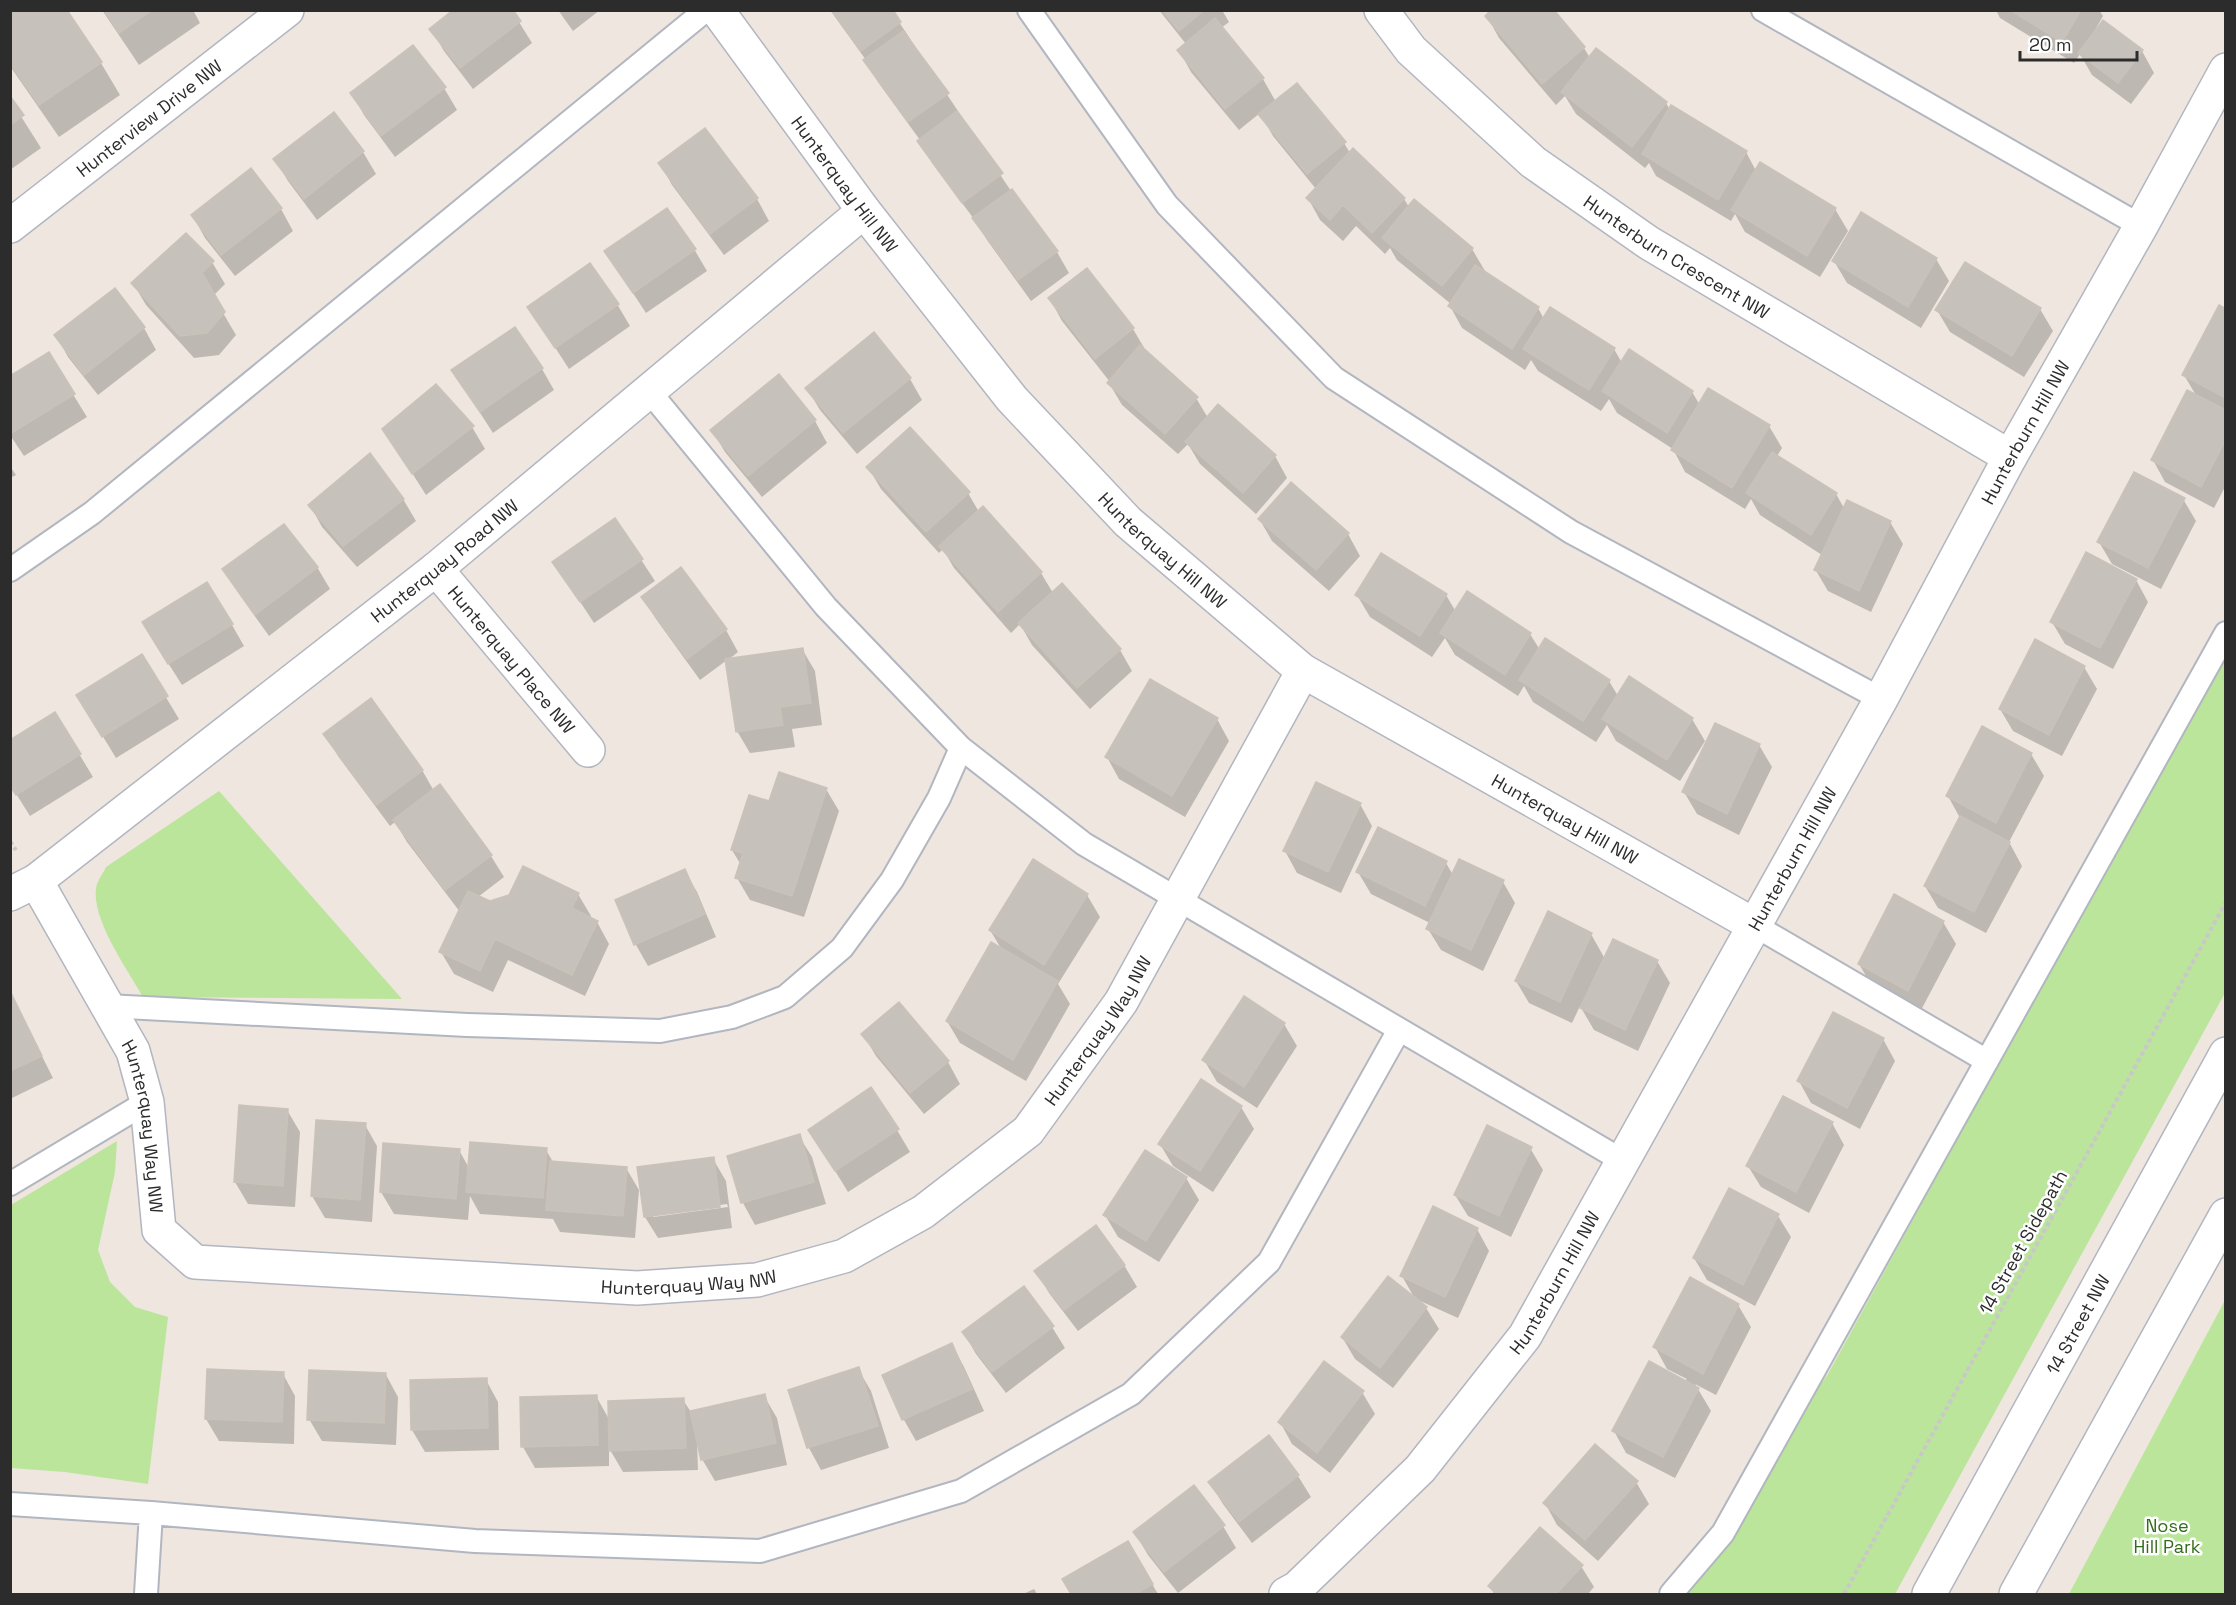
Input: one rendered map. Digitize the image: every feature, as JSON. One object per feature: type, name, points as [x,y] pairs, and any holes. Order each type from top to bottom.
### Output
[{"type":"street","name":"Hunterview Drive NW","points":[[10,226],[287,10]]},
{"type":"street","name":"Hunterquay Hill NW","points":[[717,10],[864,211],[1012,399],[1128,522],[1303,671],[1754,925]]},
{"type":"street","name":"Hunterburn Crescent NW","points":[[1381,10],[1411,50],[1533,162],[1648,243],[2010,457]]},
{"type":"street","name":"Hunterburn Hill NW","points":[[1286,1594],[1297,1588],[1420,1469],[1525,1336],[1881,699],[2010,457],[2141,226],[2226,70]]},
{"type":"street","name":"Hunterquay Road NW","points":[[23,888],[436,569],[864,211]]},
{"type":"street","name":"Hunterquay Place NW","points":[[436,569],[588,750]]},
{"type":"street","name":"Hunterquay Way NW","points":[[23,888],[107,1006],[133,1052],[147,1102],[159,1230],[195,1262],[637,1288],[757,1280],[844,1256],[923,1212],[1028,1131],[1121,1002],[1303,671]]},
{"type":"street","name":"14 Street NW","points":[[1929,1594],[2226,1054]]},
{"type":"street","points":[[2016,1594],[2226,1215]]},
{"type":"lane","points":[[10,570],[92,513],[706,10]]},
{"type":"lane","points":[[1029,10],[1167,205],[1334,378],[1571,532],[1881,699]]},
{"type":"lane","points":[[1763,10],[2141,226]]},
{"type":"lane","points":[[649,391],[826,607],[961,748],[1084,844],[1623,1161]]},
{"type":"lane","points":[[1671,1594],[1724,1533],[2226,633]]},
{"type":"lane","points":[[107,1006],[467,1025],[660,1031],[732,1017],[785,997],[842,948],[892,880],[939,798],[961,748]]},
{"type":"lane","points":[[1754,925],[1987,1061]]},
{"type":"lane","points":[[10,1504],[152,1513],[475,1541],[760,1551],[961,1491],[1131,1394],[1269,1262],[1399,1030]]},
{"type":"lane","points":[[10,1184],[147,1102]]},
{"type":"lane","points":[[146,1594],[152,1513]]},
{"type":"path","name":"14 Street Sidepath","points":[[1844,1594],[2226,902]]},
{"type":"green space","points":[[2225,653],[2225,993],[1895,1594],[1668,1594],[1828,1374]]},
{"type":"green space","points":[[219,791],[402,999],[143,997],[119,958],[104,926],[98,911],[97,884],[106,867]]},
{"type":"green space","points":[[117,1141],[115,1172],[98,1250],[110,1282],[135,1307],[168,1317],[148,1484],[65,1472],[11,1468],[11,1205]]},
{"type":"green space","name":"Nose Hill Park","points":[[2225,1300],[2225,1594],[2069,1594]]},
{"type":"building","points":[[10,10],[67,10],[102,62],[39,105],[10,63]]},
{"type":"building","points":[[104,10],[152,10],[119,33]]},
{"type":"building","points":[[453,10],[513,10],[521,21],[460,68],[429,29]]},
{"type":"building","points":[[831,10],[893,10],[901,22],[861,51]]},
{"type":"building","points":[[1162,10],[1204,10],[1179,31]]},
{"type":"building","points":[[1491,10],[1554,10],[1585,47],[1542,84],[1485,16]]},
{"type":"building","points":[[2010,10],[2081,10],[2062,42]]},
{"type":"building","points":[[1215,18],[1264,78],[1225,109],[1177,50]]},
{"type":"building","points":[[2103,20],[2143,50],[2118,83],[2078,53]]},
{"type":"building","points":[[903,31],[949,93],[908,122],[863,60]]},
{"type":"building","points":[[413,45],[446,87],[381,136],[350,93]]},
{"type":"building","points":[[1596,48],[1667,102],[1632,147],[1561,92]]},
{"type":"building","points":[[1297,83],[1346,142],[1307,174],[1258,114]]},
{"type":"building","points":[[10,96],[24,115],[10,125]]},
{"type":"building","points":[[1671,105],[1747,151],[1718,200],[1642,154]]},
{"type":"building","points":[[957,111],[1003,173],[962,203],[917,141]]},
{"type":"building","points":[[334,112],[364,151],[304,199],[273,159]]},
{"type":"building","points":[[705,128],[758,198],[710,234],[658,163]]},
{"type":"building","points":[[1353,148],[1405,198],[1372,233],[1343,205],[1330,220],[1306,198]]},
{"type":"building","points":[[1760,162],[1836,208],[1807,256],[1731,210]]},
{"type":"building","points":[[251,168],[282,208],[221,255],[191,215]]},
{"type":"building","points":[[1012,189],[1058,251],[1018,280],[972,218]]},
{"type":"building","points":[[1414,199],[1473,248],[1442,286],[1382,238]]},
{"type":"building","points":[[667,208],[696,249],[633,293],[604,251]]},
{"type":"building","points":[[1861,212],[1937,258],[1908,307],[1832,261]]},
{"type":"building","points":[[186,233],[214,261],[202,273],[225,312],[207,333],[180,336],[131,283]]},
{"type":"building","points":[[1965,262],[2041,308],[2012,356],[1935,310]]},
{"type":"building","points":[[590,263],[619,304],[555,348],[527,307]]},
{"type":"building","points":[[1475,265],[1539,307],[1512,349],[1448,306]]},
{"type":"building","points":[[1087,268],[1134,328],[1095,359],[1048,298]]},
{"type":"building","points":[[115,288],[145,327],[84,375],[54,335]]},
{"type":"building","points":[[2219,305],[2226,309],[2226,398],[2182,375]]},
{"type":"building","points":[[1550,307],[1615,348],[1589,390],[1523,349]]},
{"type":"building","points":[[515,327],[543,368],[480,412],[451,370]]},
{"type":"building","points":[[874,332],[911,378],[843,433],[805,388]]},
{"type":"building","points":[[1140,345],[1198,397],[1165,434],[1107,383]]},
{"type":"building","points":[[1629,349],[1693,391],[1667,433],[1602,391]]},
{"type":"building","points":[[49,352],[75,394],[10,434],[10,376]]},
{"type":"building","points":[[779,374],[816,420],[748,476],[710,430]]},
{"type":"building","points":[[436,384],[474,426],[412,474],[382,429]]},
{"type":"building","points":[[1708,388],[1770,425],[1732,488],[1671,450]]},
{"type":"building","points":[[2187,390],[2226,410],[2226,439],[2201,487],[2151,460]]},
{"type":"building","points":[[1218,404],[1276,455],[1243,493],[1185,442]]},
{"type":"building","points":[[910,427],[970,492],[926,532],[866,467]]},
{"type":"building","points":[[1772,452],[1837,493],[1811,535],[1746,493]]},
{"type":"building","points":[[370,453],[404,499],[343,546],[308,505]]},
{"type":"building","points":[[2134,472],[2185,498],[2148,568],[2097,542]]},
{"type":"building","points":[[1291,482],[1349,533],[1316,570],[1258,519]]},
{"type":"building","points":[[1847,500],[1891,521],[1859,591],[1814,570]]},
{"type":"building","points":[[983,506],[1042,572],[998,612],[939,546]]},
{"type":"building","points":[[615,518],[643,559],[580,602],[552,562]]},
{"type":"building","points":[[284,524],[318,567],[255,615],[222,569]]},
{"type":"building","points":[[2086,552],[2137,579],[2100,648],[2050,622]]},
{"type":"building","points":[[1381,553],[1447,594],[1420,636],[1355,595]]},
{"type":"building","points":[[681,567],[727,629],[687,659],[641,597]]},
{"type":"building","points":[[207,582],[233,624],[168,664],[142,622]]},
{"type":"building","points":[[1062,583],[1121,649],[1077,688],[1018,623]]},
{"type":"building","points":[[1467,591],[1531,633],[1505,675],[1440,633]]},
{"type":"building","points":[[1545,638],[1610,680],[1583,721],[1519,680]]},
{"type":"building","points":[[2035,639],[2085,666],[2049,735],[1999,709]]},
{"type":"building","points":[[803,648],[811,703],[780,707],[783,725],[736,732],[725,659]]},
{"type":"building","points":[[142,654],[168,696],[102,737],[76,695]]},
{"type":"building","points":[[1629,676],[1693,718],[1667,760],[1602,719]]},
{"type":"building","points":[[1150,679],[1218,718],[1172,796],[1105,757]]},
{"type":"building","points":[[371,698],[423,770],[376,805],[323,734]]},
{"type":"building","points":[[55,712],[81,754],[16,795],[10,786],[10,740]]},
{"type":"building","points":[[1715,723],[1760,744],[1727,814],[1682,792]]},
{"type":"building","points":[[1982,726],[2032,753],[1996,823],[1946,796]]},
{"type":"building","points":[[779,772],[827,788],[792,896],[735,878],[743,853],[731,850],[749,795],[769,801]]},
{"type":"building","points":[[1316,782],[1361,803],[1328,872],[1283,851]]},
{"type":"building","points":[[440,784],[492,855],[445,890],[393,820]]},
{"type":"building","points":[[1960,816],[2010,842],[1974,912],[1924,886]]},
{"type":"building","points":[[1378,827],[1447,861],[1425,906],[1356,872]]},
{"type":"building","points":[[1033,859],[1088,894],[1044,965],[989,930]]},
{"type":"building","points":[[1459,859],[1504,880],[1471,950],[1426,929]]},
{"type":"building","points":[[523,866],[579,893],[572,908],[598,921],[572,975],[495,939],[480,971],[439,952],[468,891],[490,901],[509,895]]},
{"type":"building","points":[[685,869],[705,914],[634,945],[615,900]]},
{"type":"building","points":[[1894,894],[1944,921],[1908,991],[1858,964]]},
{"type":"building","points":[[1548,911],[1592,933],[1560,1002],[1515,981]]},
{"type":"building","points":[[1613,939],[1658,960],[1625,1030],[1580,1008]]},
{"type":"building","points":[[991,942],[1058,981],[1013,1060],[946,1021]]},
{"type":"building","points":[[10,991],[42,1056],[10,1071]]},
{"type":"building","points":[[1244,996],[1285,1023],[1244,1087],[1202,1060]]},
{"type":"building","points":[[899,1002],[949,1061],[910,1093],[861,1034]]},
{"type":"building","points":[[1833,1012],[1884,1038],[1847,1108],[1797,1081]]},
{"type":"building","points":[[1201,1079],[1242,1106],[1200,1171],[1158,1144]]},
{"type":"building","points":[[871,1087],[899,1129],[835,1171],[808,1130]]},
{"type":"building","points":[[1783,1096],[1833,1122],[1796,1192],[1746,1166]]},
{"type":"building","points":[[239,1105],[288,1109],[283,1186],[234,1182]]},
{"type":"building","points":[[316,1120],[366,1123],[360,1200],[311,1196]]},
{"type":"building","points":[[1487,1125],[1532,1147],[1499,1216],[1454,1195]]},
{"type":"building","points":[[800,1134],[814,1182],[741,1203],[727,1156]]},
{"type":"building","points":[[470,1142],[547,1148],[543,1198],[466,1192]]},
{"type":"building","points":[[383,1143],[460,1149],[456,1199],[380,1192]]},
{"type":"building","points":[[1145,1150],[1187,1177],[1146,1241],[1103,1215]]},
{"type":"building","points":[[714,1157],[720,1207],[644,1217],[637,1167]]},
{"type":"building","points":[[550,1161],[627,1167],[623,1216],[546,1210]]},
{"type":"building","points":[[1729,1188],[1779,1214],[1743,1285],[1693,1258]]},
{"type":"building","points":[[1433,1206],[1478,1228],[1445,1297],[1400,1276]]},
{"type":"building","points":[[1096,1225],[1125,1265],[1064,1310],[1034,1271]]},
{"type":"building","points":[[1388,1276],[1427,1307],[1380,1368],[1341,1337]]},
{"type":"building","points":[[1690,1277],[1739,1304],[1703,1374],[1653,1347]]},
{"type":"building","points":[[1024,1286],[1054,1326],[992,1372],[962,1332]]},
{"type":"building","points":[[952,1343],[972,1389],[902,1420],[882,1375]]},
{"type":"building","points":[[1324,1361],[1364,1391],[1317,1453],[1278,1422]]},
{"type":"building","points":[[1649,1361],[1699,1388],[1663,1457],[1612,1431]]},
{"type":"building","points":[[859,1367],[878,1426],[807,1448],[788,1390]]},
{"type":"building","points":[[207,1369],[284,1372],[282,1422],[205,1419]]},
{"type":"building","points":[[309,1370],[386,1373],[384,1423],[307,1420]]},
{"type":"building","points":[[487,1378],[488,1428],[411,1430],[410,1380]]},
{"type":"building","points":[[765,1394],[776,1443],[701,1460],[690,1411]]},
{"type":"building","points":[[597,1395],[598,1445],[521,1447],[520,1397]]},
{"type":"building","points":[[684,1398],[686,1448],[609,1451],[608,1401]]},
{"type":"building","points":[[1269,1435],[1299,1475],[1239,1522],[1208,1482]]},
{"type":"building","points":[[1595,1444],[1638,1481],[1585,1540],[1543,1503]]},
{"type":"building","points":[[1194,1485],[1225,1525],[1164,1572],[1133,1532]]},
{"type":"building","points":[[1540,1527],[1583,1565],[1556,1594],[1497,1594],[1488,1586]]},
{"type":"building","points":[[1128,1541],[1153,1584],[1135,1594],[1071,1594],[1062,1579]]}]
